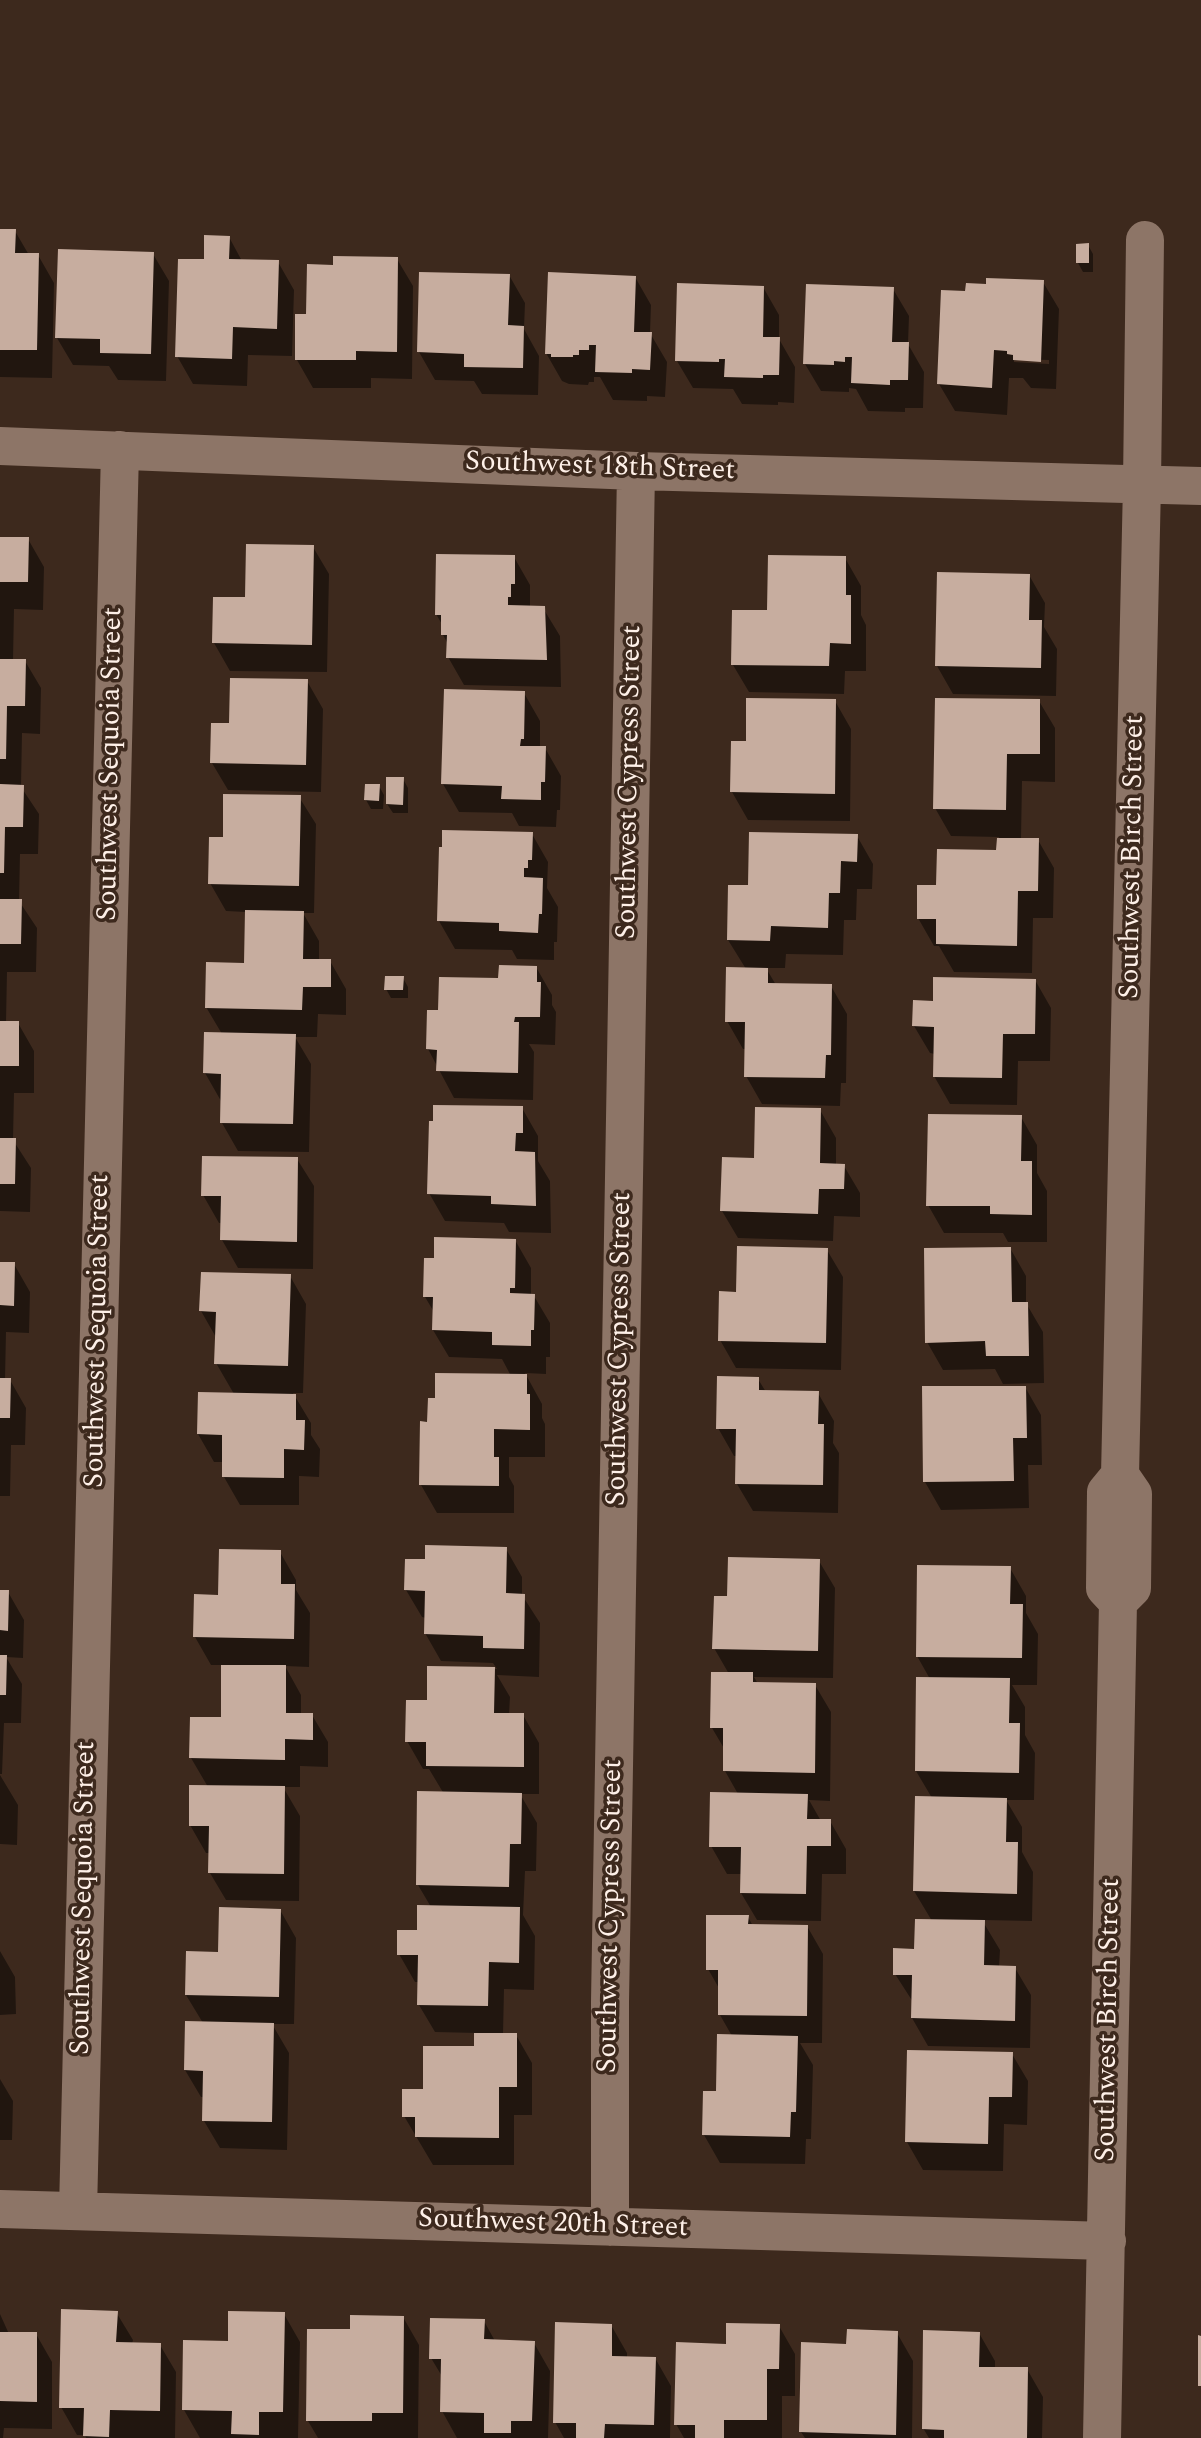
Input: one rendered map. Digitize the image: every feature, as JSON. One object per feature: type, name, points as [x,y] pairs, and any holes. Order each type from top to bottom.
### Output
[{"type":"street","name":"Southwest Birch Street","points":[[1102,2438],[1118,1602],[1132,1588],[1133,1494],[1120,1475],[1145,240]]},
{"type":"street","name":"Southwest 18th Street","points":[[0,446],[636,471],[1201,486]]},
{"type":"street","name":"Southwest Sequoia Street","points":[[78,2211],[120,450]]},
{"type":"street","name":"Southwest Cypress Street","points":[[610,2227],[610,2001],[636,471]]},
{"type":"street","name":"Southwest 20th Street","points":[[0,2209],[1107,2241]]},
{"type":"building","points":[[0,229],[16,229],[15,253],[39,253],[37,350],[0,350]]},
{"type":"building","points":[[204,235],[230,236],[229,259],[279,260],[277,329],[233,327],[232,359],[175,357],[178,259],[204,259]]},
{"type":"building","points":[[1089,243],[1089,263],[1076,263],[1076,244]]},
{"type":"building","points":[[58,249],[154,252],[151,354],[100,353],[100,339],[55,338]]},
{"type":"building","points":[[333,256],[398,257],[397,352],[356,351],[356,360],[295,360],[295,314],[306,314],[307,264],[333,265]]},
{"type":"building","points":[[419,272],[510,274],[508,325],[524,326],[523,368],[464,367],[464,354],[417,352]]},
{"type":"building","points":[[548,272],[636,276],[634,332],[652,332],[650,370],[632,369],[632,373],[595,372],[596,345],[589,345],[589,350],[579,350],[579,355],[573,357],[551,357],[551,354],[545,354]]},
{"type":"building","points":[[986,278],[1044,280],[1041,362],[1013,360],[1013,355],[1007,354],[1007,351],[994,350],[992,388],[937,384],[941,290],[965,291],[966,283],[986,284]]},
{"type":"building","points":[[677,283],[764,286],[763,337],[780,337],[779,375],[763,375],[763,378],[724,377],[725,359],[719,359],[719,362],[675,361]]},
{"type":"building","points":[[806,284],[894,287],[892,342],[909,342],[908,380],[890,380],[890,385],[851,383],[852,357],[845,357],[845,362],[834,361],[834,365],[803,364]]},
{"type":"building","points":[[0,537],[29,537],[28,582],[0,582]]},
{"type":"building","points":[[246,544],[314,545],[312,645],[212,643],[213,597],[245,597]]},
{"type":"building","points":[[436,554],[515,555],[515,584],[511,584],[508,605],[545,606],[547,660],[446,658],[447,635],[441,635],[441,615],[435,615]]},
{"type":"building","points":[[768,555],[846,556],[846,595],[851,595],[851,644],[830,643],[829,666],[731,665],[732,610],[767,610]]},
{"type":"building","points":[[937,572],[1030,574],[1029,620],[1042,620],[1041,668],[935,666]]},
{"type":"building","points":[[0,659],[26,659],[25,706],[7,706],[6,759],[0,759]]},
{"type":"building","points":[[230,678],[308,679],[306,765],[210,763],[211,723],[229,723]]},
{"type":"building","points":[[444,689],[525,691],[524,739],[521,739],[520,746],[546,746],[545,782],[541,782],[541,800],[501,799],[502,786],[441,784]]},
{"type":"building","points":[[746,698],[836,699],[835,794],[730,792],[731,741],[746,741]]},
{"type":"building","points":[[935,698],[1040,699],[1040,754],[1007,754],[1006,810],[933,809]]},
{"type":"building","points":[[386,777],[404,777],[403,805],[386,804]]},
{"type":"building","points":[[0,784],[24,785],[23,827],[5,827],[4,873],[0,873]]},
{"type":"building","points":[[365,784],[380,784],[379,801],[364,800]]},
{"type":"building","points":[[223,794],[301,795],[299,886],[208,884],[209,837],[223,837]]},
{"type":"building","points":[[442,830],[533,832],[532,860],[528,860],[528,868],[524,868],[524,877],[543,878],[542,914],[539,914],[538,933],[499,931],[499,923],[437,921]]},
{"type":"building","points":[[749,832],[858,834],[857,862],[841,861],[840,893],[829,893],[828,928],[771,926],[770,941],[727,940],[728,885],[748,885]]},
{"type":"building","points":[[997,838],[1039,838],[1038,891],[1018,891],[1017,946],[936,944],[936,919],[917,919],[917,885],[936,885],[937,849],[996,850]]},
{"type":"building","points":[[0,899],[22,899],[21,944],[0,944]]},
{"type":"building","points":[[245,910],[304,911],[303,959],[331,959],[331,987],[303,987],[302,1010],[205,1008],[206,962],[244,963]]},
{"type":"building","points":[[499,965],[537,966],[537,982],[541,982],[540,1017],[515,1017],[514,1022],[519,1022],[518,1073],[436,1071],[437,1050],[426,1049],[427,1010],[438,1010],[439,977],[498,978]]},
{"type":"building","points":[[726,967],[768,968],[768,983],[832,984],[831,1055],[826,1055],[825,1078],[744,1077],[745,1022],[725,1022]]},
{"type":"building","points":[[385,976],[404,976],[403,990],[384,990]]},
{"type":"building","points":[[933,977],[1036,979],[1035,1034],[1003,1034],[1002,1078],[933,1077],[934,1027],[912,1026],[913,1000],[933,1001]]},
{"type":"building","points":[[0,1021],[19,1021],[19,1066],[0,1066]]},
{"type":"building","points":[[204,1032],[296,1034],[293,1124],[220,1123],[221,1074],[203,1073]]},
{"type":"building","points":[[433,1105],[523,1106],[523,1133],[516,1133],[515,1151],[535,1152],[536,1206],[491,1204],[491,1196],[427,1194],[429,1121],[433,1121]]},
{"type":"building","points":[[755,1107],[821,1108],[820,1163],[845,1164],[844,1189],[819,1189],[818,1214],[720,1211],[722,1157],[754,1158]]},
{"type":"building","points":[[928,1114],[1022,1115],[1021,1161],[1032,1161],[1032,1215],[990,1214],[990,1206],[926,1206]]},
{"type":"building","points":[[0,1138],[16,1138],[15,1184],[0,1184]]},
{"type":"building","points":[[202,1156],[298,1157],[297,1242],[220,1240],[221,1196],[201,1196]]},
{"type":"building","points":[[434,1237],[516,1239],[515,1288],[510,1288],[510,1293],[535,1294],[531,1346],[492,1345],[492,1332],[432,1330],[433,1297],[423,1297],[424,1258],[434,1258]]},
{"type":"building","points":[[737,1246],[828,1248],[826,1343],[718,1341],[719,1291],[736,1292]]},
{"type":"building","points":[[1011,1247],[1012,1302],[1028,1302],[1029,1356],[986,1356],[985,1341],[925,1343],[924,1248]]},
{"type":"building","points":[[0,1262],[15,1262],[14,1306],[0,1305]]},
{"type":"building","points":[[201,1272],[291,1274],[288,1366],[214,1364],[216,1312],[199,1311]]},
{"type":"building","points":[[435,1373],[527,1374],[530,1430],[494,1429],[494,1457],[499,1457],[499,1486],[419,1485],[420,1421],[427,1422],[428,1398],[435,1398]]},
{"type":"building","points":[[717,1376],[759,1377],[759,1390],[819,1391],[818,1424],[824,1424],[823,1485],[735,1484],[736,1429],[716,1429]]},
{"type":"building","points":[[0,1378],[11,1378],[10,1418],[0,1418]]},
{"type":"building","points":[[922,1386],[1026,1386],[1027,1438],[1013,1438],[1014,1481],[923,1482]]},
{"type":"building","points":[[198,1392],[296,1394],[296,1420],[305,1420],[304,1450],[284,1449],[284,1478],[222,1477],[222,1435],[197,1434]]},
{"type":"building","points":[[425,1545],[507,1547],[506,1593],[525,1594],[524,1649],[483,1648],[483,1636],[424,1634],[425,1591],[404,1590],[405,1559],[425,1559]]},
{"type":"building","points":[[219,1549],[281,1550],[281,1584],[295,1584],[294,1639],[193,1637],[194,1594],[218,1595]]},
{"type":"building","points":[[728,1557],[820,1559],[818,1651],[712,1649],[714,1596],[727,1596]]},
{"type":"building","points":[[917,1565],[1011,1566],[1010,1604],[1023,1604],[1022,1658],[916,1657]]},
{"type":"building","points":[[0,1590],[9,1590],[8,1631],[0,1630]]},
{"type":"building","points":[[0,1655],[7,1655],[6,1695],[0,1695]]},
{"type":"building","points":[[221,1665],[286,1665],[286,1713],[313,1713],[313,1740],[285,1739],[285,1760],[189,1758],[190,1717],[221,1717]]},
{"type":"building","points":[[427,1666],[495,1667],[494,1713],[524,1713],[524,1767],[426,1766],[426,1742],[405,1742],[406,1700],[427,1700]]},
{"type":"building","points":[[711,1672],[753,1672],[753,1682],[816,1683],[815,1773],[723,1771],[723,1728],[710,1728]]},
{"type":"building","points":[[916,1677],[1010,1678],[1009,1723],[1020,1723],[1019,1773],[915,1771]]},
{"type":"building","points":[[189,1785],[285,1786],[284,1874],[208,1873],[209,1826],[189,1826]]},
{"type":"building","points":[[417,1791],[522,1793],[521,1844],[510,1844],[509,1887],[416,1885]]},
{"type":"building","points":[[710,1792],[808,1794],[807,1819],[831,1819],[831,1846],[807,1846],[806,1894],[740,1893],[741,1847],[709,1847]]},
{"type":"building","points":[[915,1796],[1007,1798],[1006,1842],[1018,1842],[1017,1894],[913,1891]]},
{"type":"building","points":[[417,1905],[520,1907],[519,1963],[489,1962],[488,2006],[417,2005],[418,1955],[397,1955],[397,1930],[417,1930]]},
{"type":"building","points":[[219,1907],[281,1909],[279,1997],[185,1995],[186,1951],[218,1952]]},
{"type":"building","points":[[706,1915],[749,1915],[748,1924],[808,1925],[807,2016],[718,2015],[718,1970],[706,1970]]},
{"type":"building","points":[[915,1919],[985,1920],[984,1965],[1016,1966],[1015,2021],[911,2018],[912,1975],[893,1975],[893,1948],[914,1949]]},
{"type":"building","points":[[185,2021],[274,2023],[272,2122],[202,2121],[203,2071],[184,2070]]},
{"type":"building","points":[[474,2033],[517,2033],[517,2087],[499,2087],[499,2138],[415,2137],[415,2117],[402,2117],[402,2089],[423,2089],[423,2046],[474,2046]]},
{"type":"building","points":[[717,2034],[798,2036],[796,2112],[791,2112],[790,2137],[702,2135],[703,2091],[716,2091]]},
{"type":"building","points":[[907,2050],[1013,2052],[1012,2097],[989,2097],[988,2144],[905,2142]]},
{"type":"building","points":[[61,2309],[118,2311],[116,2342],[161,2343],[160,2411],[110,2410],[109,2437],[83,2436],[84,2408],[59,2408]]},
{"type":"building","points":[[228,2311],[285,2312],[283,2412],[259,2412],[259,2435],[231,2434],[232,2411],[182,2410],[183,2340],[228,2341]]},
{"type":"building","points":[[350,2315],[404,2316],[403,2413],[372,2413],[372,2421],[306,2421],[307,2329],[350,2329]]},
{"type":"building","points":[[430,2318],[485,2319],[484,2339],[535,2341],[532,2421],[511,2421],[511,2433],[484,2433],[484,2413],[440,2412],[441,2359],[429,2359]]},
{"type":"building","points":[[555,2322],[612,2324],[612,2356],[656,2357],[654,2425],[605,2424],[604,2438],[576,2438],[576,2423],[553,2423]]},
{"type":"building","points":[[726,2323],[780,2324],[779,2369],[767,2369],[767,2420],[724,2420],[724,2438],[695,2438],[695,2425],[674,2425],[676,2342],[726,2344]]},
{"type":"building","points":[[847,2329],[898,2331],[896,2435],[799,2432],[801,2342],[846,2344]]},
{"type":"building","points":[[923,2330],[980,2332],[979,2367],[1028,2367],[1027,2438],[944,2438],[944,2430],[922,2429]]},
{"type":"building","points":[[0,2332],[37,2332],[37,2402],[0,2401]]},
{"type":"building","points":[[1198,2335],[1201,2336],[1201,2386],[1198,2386]]}]
